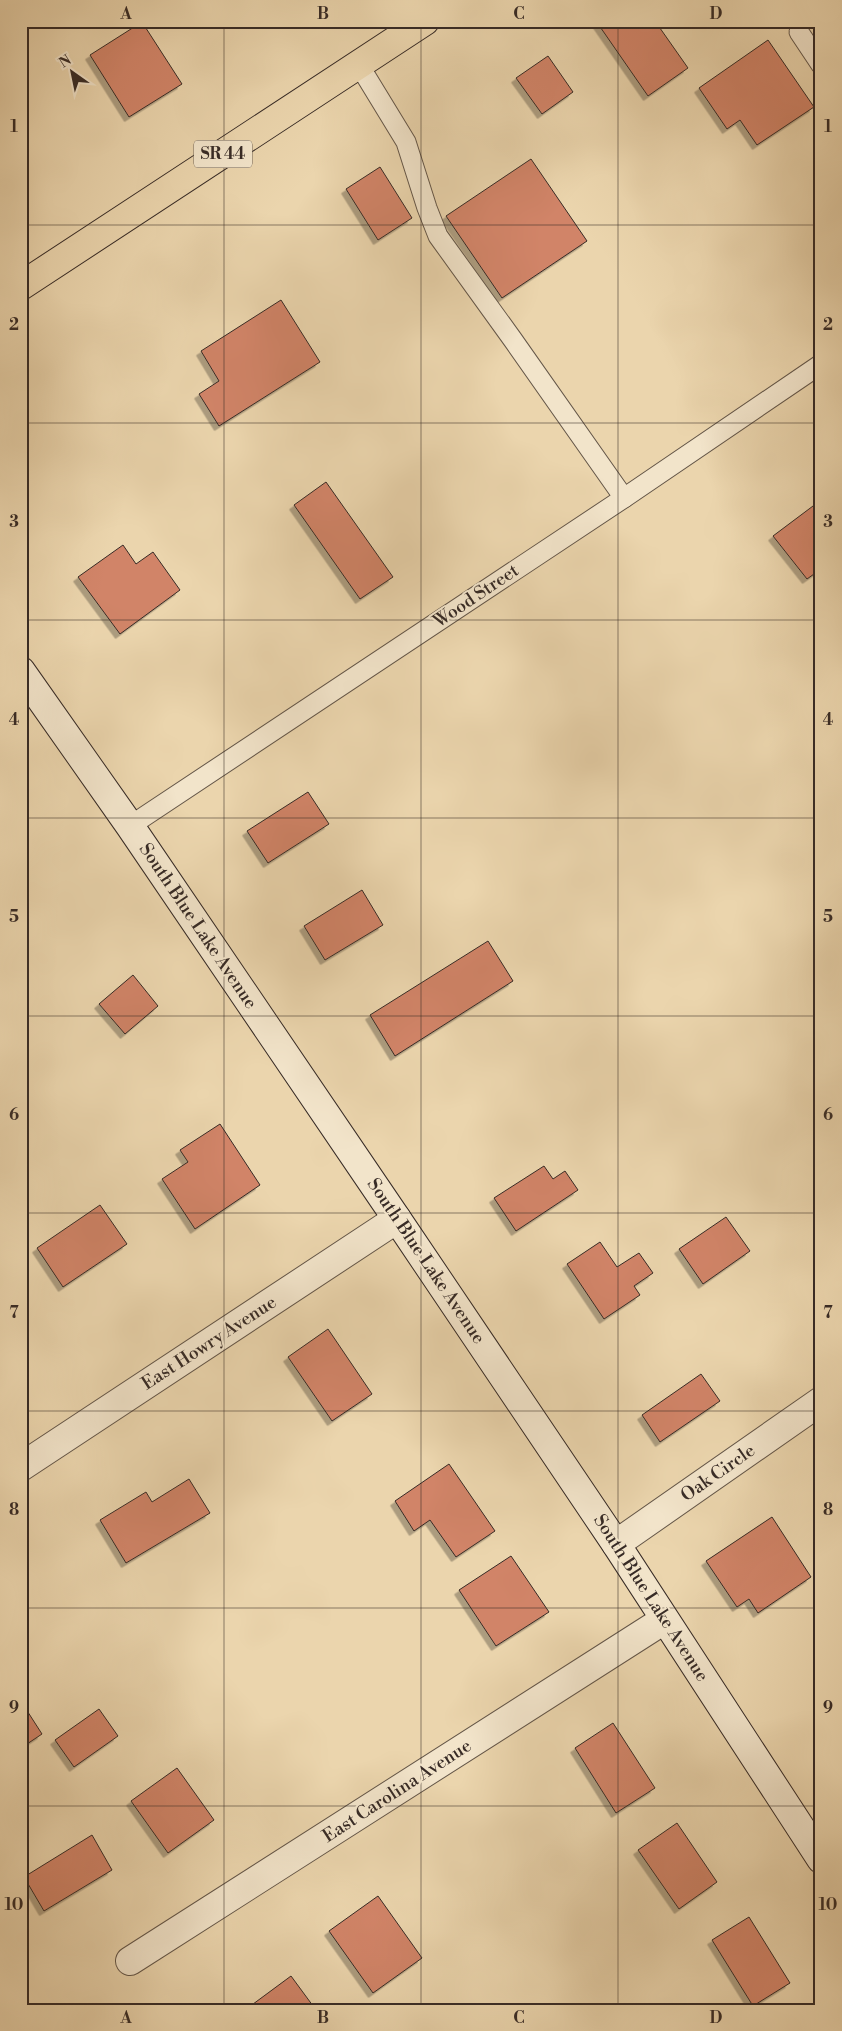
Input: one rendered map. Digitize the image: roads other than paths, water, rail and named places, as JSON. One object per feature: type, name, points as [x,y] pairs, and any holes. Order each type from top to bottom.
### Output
[{"type":"main road","name":"SR 44","points":[[21,286],[425,21]]},
{"type":"main road","name":"South Blue Lake Avenue","points":[[21,670],[130,826],[616,1544],[821,1859]]},
{"type":"main road","name":"East Howry Avenue","points":[[21,1467],[397,1219]]},
{"type":"main road","name":"Oak Circle","points":[[616,1544],[821,1401]]},
{"type":"main road","name":"East Carolina Avenue","points":[[130,1961],[664,1620]]},
{"type":"lane","points":[[798,32],[821,65]]},
{"type":"lane","points":[[359,65],[406,142],[438,236],[624,498]]},
{"type":"lane","name":"Wood Street","points":[[130,826],[624,498],[821,364]]}]
